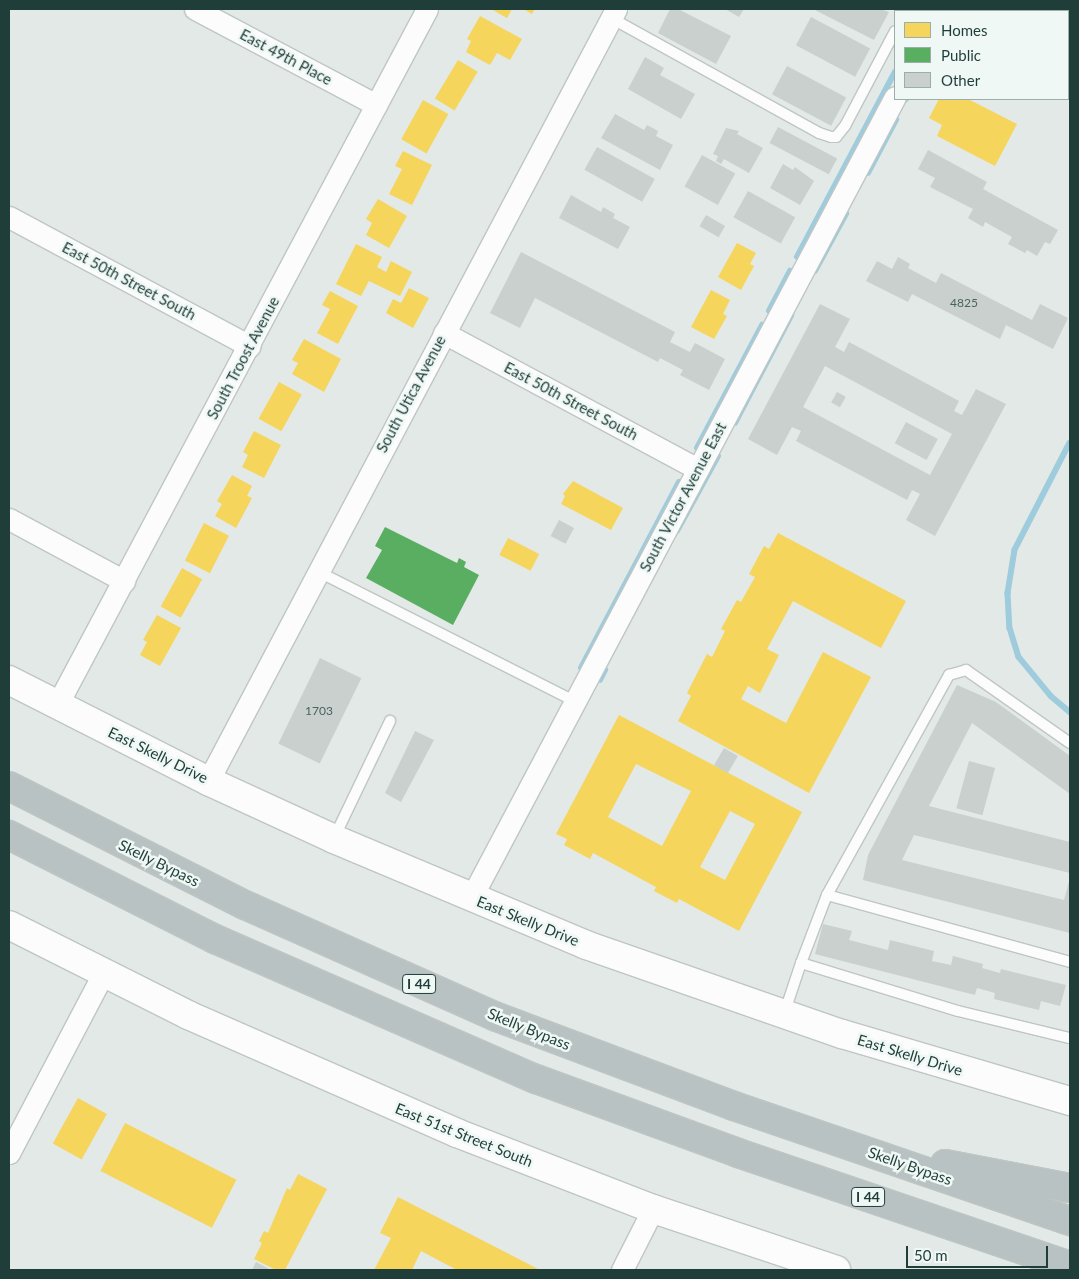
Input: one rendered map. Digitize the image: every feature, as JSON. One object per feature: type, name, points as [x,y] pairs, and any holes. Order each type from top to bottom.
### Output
[{"type":"highway","name":"Skelly Bypass","points":[[9,786],[245,905],[433,990],[606,1060],[1070,1221]]},
{"type":"highway","name":"I 44","points":[[9,835],[216,939],[536,1079],[738,1153],[1070,1266]]},
{"type":"highway","points":[[846,1144],[1070,1188]]},
{"type":"highway","points":[[997,1241],[1045,1270]]},
{"type":"main road","name":"East Skelly Drive","points":[[9,680],[208,781],[334,839],[471,898],[638,965],[784,1015],[961,1071],[1070,1101]]},
{"type":"main road","points":[[9,924],[103,974]]},
{"type":"main road","name":"East 51st Street South","points":[[103,974],[353,1090],[653,1208],[836,1270]]},
{"type":"street","name":"East 49th Place","points":[[195,9],[376,105]]},
{"type":"street","name":"South Troost Avenue","points":[[57,706],[428,9]]},
{"type":"street","name":"South Utica Avenue","points":[[208,781],[317,571],[614,14]]},
{"type":"street","name":"South Victor Avenue East","points":[[471,898],[894,99]]},
{"type":"street","name":"East 50th Street South","points":[[9,217],[250,346]]},
{"type":"street","name":"East 50th Street South","points":[[444,333],[698,469]]},
{"type":"street","points":[[9,519],[124,581]]},
{"type":"street","points":[[9,1153],[103,974]]},
{"type":"street","points":[[622,1270],[653,1208]]},
{"type":"lane","points":[[614,14],[819,134],[831,137],[836,137],[845,126],[894,33]]},
{"type":"lane","points":[[317,571],[574,701]]},
{"type":"lane","points":[[784,1015],[801,963],[827,895],[949,675],[966,670],[1070,743]]},
{"type":"lane","points":[[334,839],[390,721]]},
{"type":"lane","points":[[827,895],[1070,962]]},
{"type":"lane","points":[[801,963],[958,1011],[1070,1038]]},
{"type":"building: Homes","points":[[491,9],[512,9],[507,18]]},
{"type":"building: Homes","points":[[523,9],[535,9],[532,14]]},
{"type":"building: Homes","points":[[480,16],[522,39],[510,60],[497,53],[490,65],[466,52],[471,41],[467,39]]},
{"type":"building: Homes","points":[[458,60],[478,72],[455,110],[435,99]]},
{"type":"building: Homes","points":[[423,100],[448,114],[427,153],[401,139]]},
{"type":"building: Homes","points":[[938,100],[970,100],[1017,124],[995,166],[937,136],[942,125],[929,118]]},
{"type":"building: Homes","points":[[403,151],[432,165],[412,205],[389,194],[402,169],[395,166]]},
{"type":"building: Homes","points":[[378,199],[407,216],[389,248],[366,235],[372,223],[366,219]]},
{"type":"building: Homes","points":[[737,243],[756,253],[750,264],[754,266],[741,290],[718,277]]},
{"type":"building: Homes","points":[[356,244],[382,257],[377,267],[386,272],[391,261],[412,272],[400,296],[369,281],[361,296],[336,284]]},
{"type":"building: Homes","points":[[409,288],[429,298],[413,328],[386,313],[393,299],[401,303]]},
{"type":"building: Homes","points":[[711,290],[730,300],[723,314],[727,316],[714,339],[691,327]]},
{"type":"building: Homes","points":[[330,291],[358,306],[338,344],[317,333],[330,309],[322,305]]},
{"type":"building: Homes","points":[[304,339],[341,359],[324,392],[292,374],[298,363],[292,360]]},
{"type":"building: Homes","points":[[279,382],[302,395],[281,431],[259,419]]},
{"type":"building: Homes","points":[[254,431],[281,445],[264,478],[242,467],[248,455],[243,452]]},
{"type":"building: Homes","points":[[232,475],[252,486],[247,496],[252,498],[236,528],[215,516],[222,504],[217,501]]},
{"type":"building: Homes","points":[[573,481],[623,508],[611,530],[561,504],[565,496],[563,494]]},
{"type":"building: Homes","points":[[204,523],[229,536],[210,573],[185,560]]},
{"type":"building: Homes","points":[[778,533],[906,601],[881,648],[793,601],[767,649],[779,655],[760,693],[748,686],[741,699],[786,723],[823,652],[871,677],[809,793],[678,721],[691,696],[687,693],[707,654],[712,657],[725,631],[721,629],[737,600],[741,602],[755,577],[749,574],[764,546],[769,549]]},
{"type":"building: Homes","points":[[508,538],[539,554],[531,571],[499,555]]},
{"type":"building: Homes","points":[[182,568],[202,579],[181,618],[161,606]]},
{"type":"building: Homes","points":[[157,615],[181,628],[160,666],[140,655],[147,642],[143,640]]},
{"type":"building: Homes","points":[[619,715],[802,812],[739,931],[679,899],[677,903],[654,891],[656,887],[593,853],[590,859],[564,845],[567,839],[556,834]],"holes":[[[636,764],[691,791],[662,846],[608,817]],[[730,811],[755,824],[725,880],[700,867]]]},
{"type":"building: Homes","points":[[78,1098],[107,1114],[82,1159],[53,1143]]},
{"type":"building: Homes","points":[[125,1123],[236,1180],[212,1228],[100,1171]]},
{"type":"building: Homes","points":[[298,1174],[327,1189],[285,1270],[276,1270],[254,1259],[262,1243],[259,1241],[264,1231],[268,1233],[287,1188],[290,1190]]},
{"type":"building: Homes","points":[[398,1197],[540,1270],[457,1270],[421,1251],[412,1270],[374,1270],[391,1238],[380,1233]]},
{"type":"building: Public","points":[[385,527],[457,563],[459,558],[466,562],[464,567],[479,575],[453,625],[366,578],[382,550],[375,546]]},
{"type":"building: Other","points":[[670,9],[678,9],[731,36],[716,64],[658,33]]},
{"type":"building: Other","points":[[725,9],[744,9],[739,17]]},
{"type":"building: Other","points":[[813,9],[881,9],[889,12],[874,40]]},
{"type":"building: Other","points":[[811,17],[870,48],[855,77],[796,45]]},
{"type":"building: Other","points":[[645,57],[664,68],[660,75],[695,94],[681,119],[628,89]]},
{"type":"building: Other","points":[[787,66],[846,97],[831,126],[772,94]]},
{"type":"building: Other","points":[[615,114],[644,130],[647,125],[658,131],[656,136],[673,145],[660,170],[601,138]]},
{"type":"building: Other","points":[[778,127],[837,158],[829,174],[770,143]]},
{"type":"building: Other","points":[[726,128],[739,131],[737,134],[763,148],[749,173],[724,159],[721,164],[716,161],[718,156],[713,154]]},
{"type":"building: Other","points":[[597,147],[655,179],[642,202],[584,170]]},
{"type":"building: Other","points":[[928,150],[987,182],[983,189],[1058,230],[1050,244],[1045,242],[1037,256],[1027,250],[1025,253],[1008,244],[1012,237],[985,222],[983,227],[968,218],[973,209],[930,187],[935,178],[918,169]]},
{"type":"building: Other","points":[[702,155],[735,173],[718,205],[685,186]]},
{"type":"building: Other","points":[[783,164],[793,170],[795,167],[814,181],[800,205],[770,188]]},
{"type":"building: Other","points":[[748,191],[795,217],[781,243],[733,217]]},
{"type":"building: Other","points":[[571,195],[601,212],[603,207],[615,214],[613,218],[630,227],[618,249],[559,218]]},
{"type":"building: Other","points":[[706,215],[725,226],[719,237],[700,226]]},
{"type":"building: Other","points":[[521,252],[675,332],[670,342],[690,352],[695,343],[725,359],[709,390],[680,375],[683,370],[660,358],[658,362],[535,298],[520,328],[490,313]]},
{"type":"building: Other","points":[[898,257],[910,264],[908,268],[936,283],[941,273],[1032,320],[1040,304],[1068,318],[1053,349],[1006,325],[1000,339],[912,294],[908,302],[866,281],[877,261],[892,269]]},
{"type":"building: Other","points":[[820,304],[850,319],[835,347],[844,352],[849,342],[866,351],[959,401],[954,411],[962,415],[976,389],[1006,404],[935,536],[906,520],[920,494],[912,490],[907,500],[796,441],[801,431],[792,427],[777,455],[748,439]],"holes":[[[825,366],[952,434],[930,475],[803,407]]]},
{"type":"building: Other","points":[[837,392],[846,397],[840,407],[831,402]]},
{"type":"building: Other","points":[[906,422],[938,439],[927,460],[895,443]]},
{"type":"building: Other","points":[[559,520],[574,528],[566,544],[551,536]]},
{"type":"building: Other","points":[[320,658],[361,678],[320,764],[278,743]]},
{"type":"building: Other","points":[[957,685],[996,702],[1070,756],[1070,794],[972,723],[929,806],[1070,842],[1070,873],[914,835],[902,860],[1064,900],[1070,878],[1070,933],[863,880],[868,855]]},
{"type":"building: Other","points":[[415,731],[434,740],[401,802],[385,793]]},
{"type":"building: Other","points":[[724,748],[738,756],[728,773],[714,765]]},
{"type":"building: Other","points":[[969,761],[995,768],[982,815],[956,808]]},
{"type":"building: Other","points":[[823,924],[852,931],[849,940],[888,950],[890,940],[934,951],[932,961],[951,965],[953,956],[983,964],[982,968],[1000,973],[1001,969],[1066,985],[1060,1006],[1041,1001],[1039,1010],[994,999],[995,993],[977,988],[975,995],[815,954]]},
{"type":"building: Other","points":[[256,1262],[271,1270],[252,1270]]},
{"type":"waterway","points":[[797,257],[894,74]]},
{"type":"waterway","points":[[868,173],[896,120]]},
{"type":"waterway","points":[[815,271],[846,214]]},
{"type":"waterway","points":[[769,311],[790,271]]},
{"type":"waterway","points":[[735,423],[791,316]]},
{"type":"waterway","points":[[697,448],[762,325]]},
{"type":"waterway","points":[[1070,443],[1015,550],[1008,593],[1010,628],[1019,657],[1051,696],[1070,712]]},
{"type":"waterway","points":[[677,531],[718,456]]},
{"type":"waterway","points":[[581,668],[679,482]]},
{"type":"waterway","points":[[600,680],[605,670]]}]
